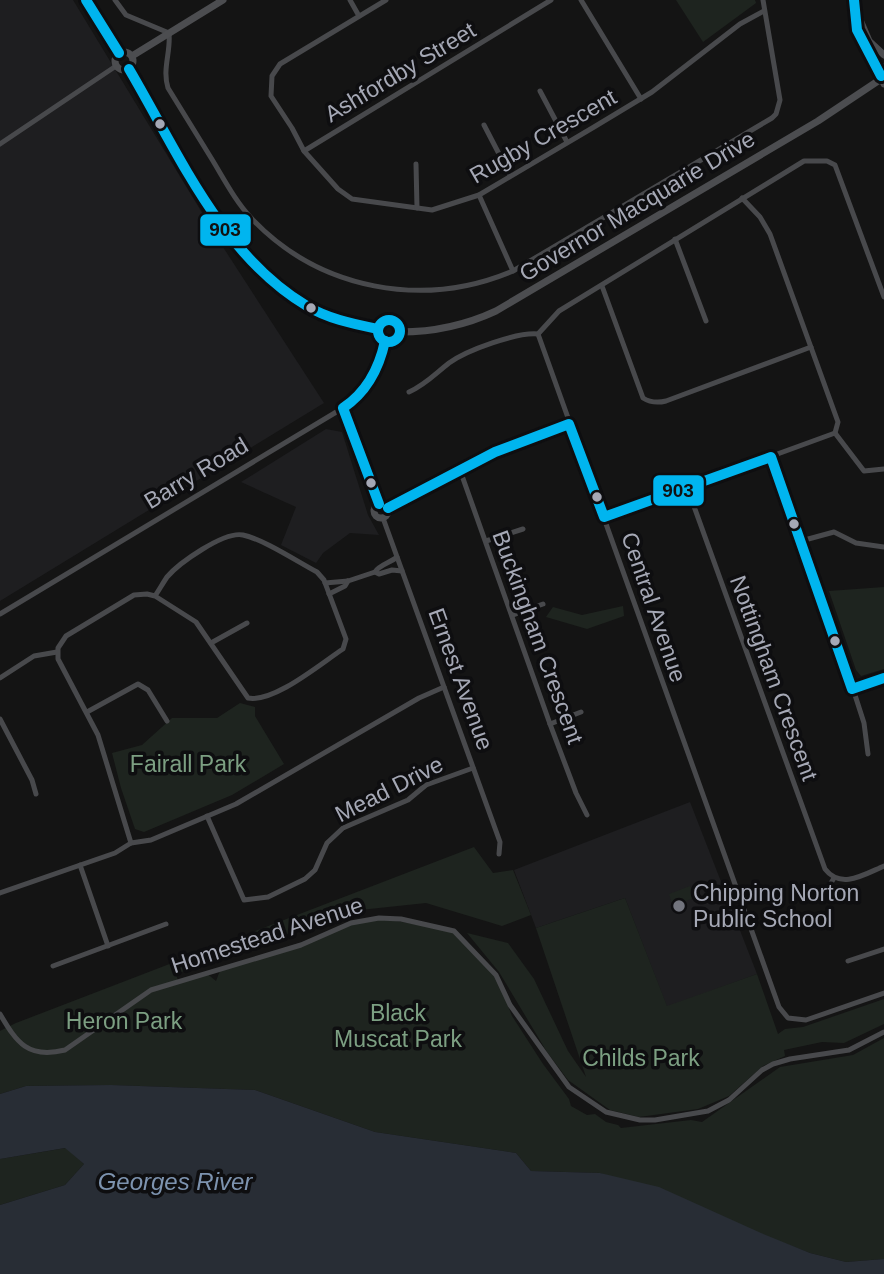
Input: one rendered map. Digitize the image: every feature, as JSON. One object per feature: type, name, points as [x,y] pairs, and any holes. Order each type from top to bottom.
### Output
[{"type":"main road","points":[[86,0],[119,53]]},
{"type":"main road","points":[[132,56],[223,0]]},
{"type":"main road","points":[[855,0],[855,22],[860,39],[882,80]]},
{"type":"main road","points":[[856,13],[869,41],[884,55]]},
{"type":"main road","points":[[119,53],[132,56]]},
{"type":"main road","points":[[119,53],[115,61],[117,66],[129,69]]},
{"type":"main road","points":[[129,69],[132,56]]},
{"type":"main road","points":[[882,80],[884,67]]},
{"type":"main road","points":[[129,69],[207,200],[254,264],[284,291],[310,308],[344,321],[378,329]]},
{"type":"main road","name":"Governor Macquarie Drive","points":[[400,332],[449,327],[496,311],[818,121],[882,80]]},
{"type":"main road","points":[[392,320],[398,324],[400,332],[395,340],[385,341],[380,337],[378,329],[385,321],[392,320]]},
{"type":"main road","name":"Barry Road","points":[[343,408],[358,397],[370,380],[380,364],[385,341]]},
{"type":"main road","points":[[343,408],[379,504]]},
{"type":"main road","points":[[379,504],[388,508],[388,514],[383,518],[376,516],[374,512],[379,504]]},
{"type":"street","points":[[116,0],[126,15],[169,33],[170,48],[165,74],[168,88],[238,201],[253,219],[300,258],[317,268],[350,280],[414,291],[475,285],[513,271],[772,118],[780,100],[763,0]]},
{"type":"street","points":[[206,0],[210,8]]},
{"type":"street","points":[[349,0],[359,16]]},
{"type":"street","name":"Rugby Crescent","points":[[386,0],[285,60],[272,76],[271,96],[304,151],[338,189],[352,200],[432,210],[479,195],[641,99],[740,24],[764,12]]},
{"type":"street","name":"Ashfordby Street","points":[[304,151],[551,0]]},
{"type":"street","points":[[581,0],[641,99]]},
{"type":"street","points":[[0,144],[117,66]]},
{"type":"street","points":[[540,91],[567,142]]},
{"type":"street","points":[[484,125],[510,175]]},
{"type":"street","points":[[409,392],[423,386],[451,361],[526,333],[538,334],[558,311],[804,161],[827,161],[835,165],[884,297]]},
{"type":"street","points":[[416,164],[417,208]]},
{"type":"street","points":[[479,195],[513,271]]},
{"type":"street","points":[[742,198],[760,217],[770,234],[838,422],[835,433]]},
{"type":"street","points":[[675,239],[706,321]]},
{"type":"street","points":[[602,286],[643,398],[647,400],[659,403],[666,401],[811,347]]},
{"type":"street","name":"Central Avenue","points":[[538,334],[779,1007],[788,1018],[806,1020],[884,993]]},
{"type":"street","name":"Barry Road","points":[[0,614],[343,408]]},
{"type":"street","points":[[388,508],[506,447],[569,424]]},
{"type":"street","points":[[604,517],[835,433]]},
{"type":"street","points":[[835,433],[864,471],[884,469]]},
{"type":"street","points":[[771,457],[864,723],[868,754]]},
{"type":"street","name":"Buckingham Crescent","points":[[460,470],[550,724],[587,815]]},
{"type":"street","name":"Nottingham Crescent","points":[[687,487],[822,862],[834,877]]},
{"type":"street","name":"Ernest Avenue","points":[[383,518],[499,842],[499,855]]},
{"type":"street","points":[[486,541],[523,529]]},
{"type":"street","points":[[801,541],[834,532],[856,543],[884,547]]},
{"type":"street","points":[[131,843],[98,735],[60,667],[57,652],[66,636],[134,595],[155,596],[196,622],[248,698],[257,700],[271,696],[343,649],[346,639],[325,583],[317,572],[252,538],[235,534],[181,564],[155,596]]},
{"type":"street","points":[[375,572],[377,568],[397,557]]},
{"type":"street","points":[[325,583],[348,581],[375,572],[379,574],[392,570],[402,571]]},
{"type":"street","points":[[329,594],[345,586],[348,581]]},
{"type":"street","points":[[513,615],[543,604]]},
{"type":"street","points":[[211,643],[247,624]]},
{"type":"street","points":[[0,678],[34,656],[57,652]]},
{"type":"street","points":[[852,689],[884,678]]},
{"type":"street","points":[[87,712],[138,684],[148,690],[166,721]]},
{"type":"street","points":[[0,893],[115,853],[131,843],[151,840],[236,804],[419,698],[444,687]]},
{"type":"street","points":[[550,724],[581,712]]},
{"type":"street","points":[[0,719],[17,748],[36,794]]},
{"type":"street","name":"Mead Drive","points":[[206,816],[244,900],[268,897],[306,879],[316,870],[327,844],[343,828],[408,800],[426,785],[473,768]]},
{"type":"street","points":[[80,864],[108,946]]},
{"type":"street","points":[[826,891],[834,877],[839,880],[853,879],[884,866]]},
{"type":"street","name":"Homestead Avenue","points":[[0,1014],[12,1036],[20,1044],[49,1054],[65,1050],[94,1027],[151,990],[301,945],[351,923],[391,917],[454,931],[496,975],[510,1005],[569,1087],[606,1112],[639,1120],[708,1111],[729,1100],[772,1064],[849,1050],[884,1032]]},
{"type":"street","points":[[53,966],[166,924]]},
{"type":"street","points":[[848,961],[884,949]]},
{"type":"shaded area","points":[[0,0],[73,0],[221,244],[324,403],[0,601]]},
{"type":"shaded area","points":[[326,429],[342,432],[368,515],[379,535],[350,533],[323,553],[316,563],[281,545],[296,507],[241,482]]},
{"type":"shaded area","name":"Chipping Norton Public School","points":[[690,802],[757,974],[667,1007],[625,898],[536,928],[514,870]]},
{"type":"green space","points":[[676,0],[755,0],[756,3],[703,42]]},
{"type":"green space","points":[[884,587],[884,669],[861,676],[856,670],[829,591]]},
{"type":"green space","points":[[623,606],[624,616],[587,629],[546,617],[553,607],[582,615]]},
{"type":"green space","name":"Fairall Park","points":[[240,703],[255,707],[255,716],[284,764],[232,795],[144,832],[135,829],[112,753],[142,745],[172,718],[217,718]]},
{"type":"green space","points":[[474,847],[493,873],[513,870],[531,915],[502,926],[426,903],[341,912],[176,974],[178,981],[205,972],[216,981],[221,968],[261,958],[351,923],[379,918],[454,931],[496,975],[512,1016],[569,1099],[571,1106],[587,1115],[595,1114],[621,1128],[691,1120],[702,1122],[780,1067],[853,1055],[884,1038],[884,1259],[846,1262],[810,1253],[600,1173],[531,1171],[516,1153],[375,1132],[255,1090],[111,1085],[26,1086],[0,1094],[0,1031]]},
{"type":"green space","points":[[690,886],[694,898],[673,906],[669,894]]},
{"type":"green space","name":"Childs Park","points":[[625,898],[667,1006],[757,974],[778,1034],[785,1029],[803,1027],[884,999],[884,1024],[844,1043],[822,1042],[784,1050],[785,1056],[763,1066],[729,1096],[698,1109],[639,1117],[610,1110],[568,1080],[547,1052],[499,972],[467,933],[508,943],[534,979],[568,1051],[586,1077],[536,928]]},
{"type":"green space","points":[[66,1148],[84,1164],[65,1185],[0,1205],[0,1159]]},
{"type":"water","name":"Georges River","points":[[111,1085],[255,1090],[375,1132],[516,1153],[531,1171],[600,1173],[659,1187],[810,1253],[846,1262],[884,1259],[884,1274],[0,1274],[0,1205],[65,1185],[84,1164],[65,1148],[0,1159],[0,1094],[26,1086]]},
{"type":"transit line","name":"903","points":[[86,0],[119,53]]},
{"type":"transit line","name":"903","points":[[854,0],[857,30],[881,76]]},
{"type":"transit line","name":"903","points":[[129,69],[204,200],[250,259],[277,285],[315,311],[341,321],[378,329]]},
{"type":"transit line","name":"903","points":[[389,320],[397,323],[400,331],[397,339],[389,342],[381,339],[378,331],[381,323],[389,320]]},
{"type":"transit line","name":"903","points":[[379,504],[343,408],[359,395],[371,379],[385,341]]},
{"type":"transit line","name":"903","points":[[388,508],[495,452],[569,424],[604,517],[771,457],[852,689],[884,678]]},
{"type":"place","name":"Chipping Norton Public School","points":[[679,906]]},
{"type":"park label","name":"Heron Park","points":[[124,1021]]},
{"type":"park label","name":"Black Muscat Park","points":[[398,1026]]}]
